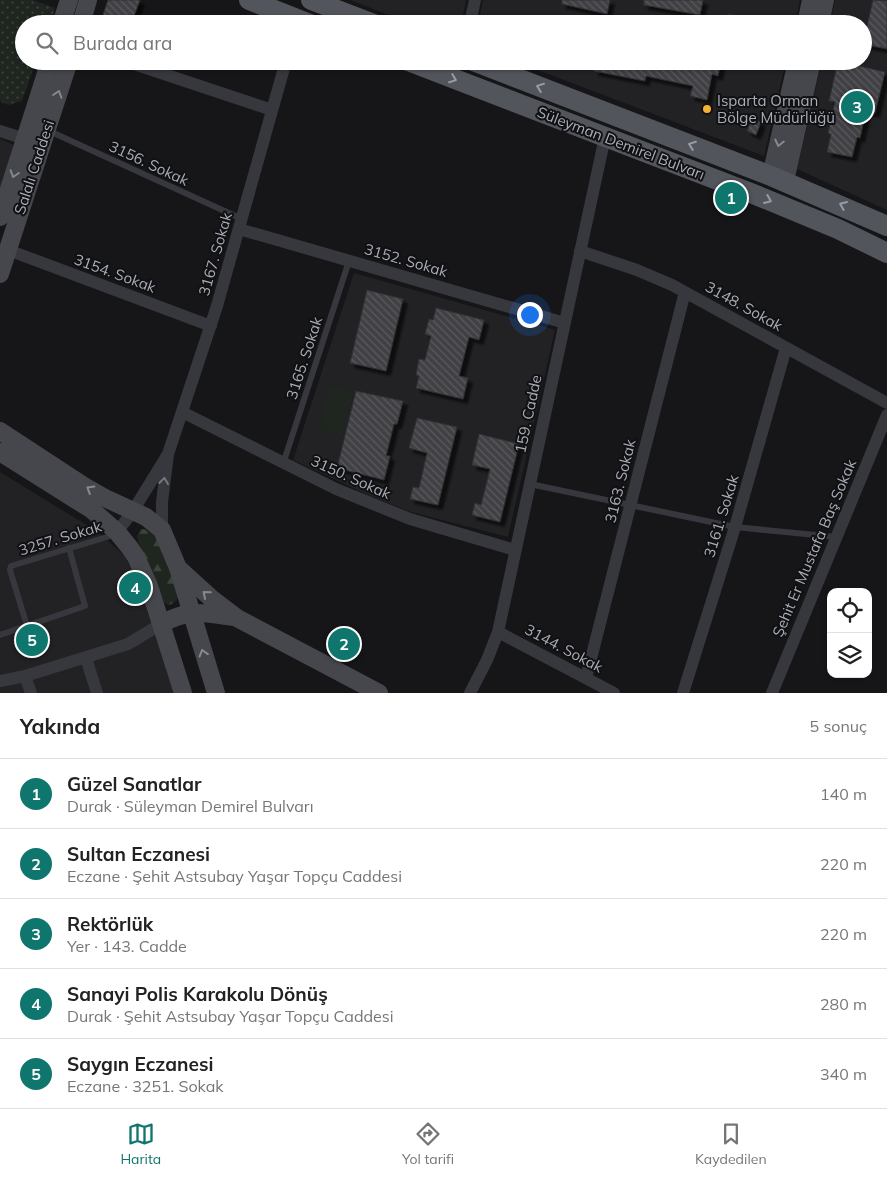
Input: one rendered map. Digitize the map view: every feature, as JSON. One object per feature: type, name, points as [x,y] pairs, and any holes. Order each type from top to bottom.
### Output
[{"type":"main road","points":[[249,0],[285,15]]},
{"type":"main road","points":[[311,0],[350,15]]},
{"type":"main road","name":"Süleyman Demirel Bulvarı","points":[[431,70],[750,193],[887,253]]},
{"type":"main road","points":[[497,70],[778,179],[887,226]]},
{"type":"street","points":[[64,15],[69,0]]},
{"type":"street","points":[[84,15],[88,0]]},
{"type":"street","points":[[472,15],[475,0]]},
{"type":"street","points":[[808,15],[811,0]]},
{"type":"street","points":[[822,15],[825,0]]},
{"type":"street","name":"Salalı Caddesi","points":[[1,213],[47,70]]},
{"type":"street","name":"Salalı Caddesi","points":[[0,274],[66,70]]},
{"type":"street","points":[[152,70],[272,110]]},
{"type":"street","name":"3167. Sokak","points":[[162,530],[162,502],[168,454],[211,326],[283,70]]},
{"type":"street","points":[[778,179],[796,70]]},
{"type":"street","points":[[778,179],[809,70]]},
{"type":"street","points":[[0,130],[25,139]]},
{"type":"street","name":"159. Cadde","points":[[470,693],[487,660],[498,632],[605,137]]},
{"type":"street","name":"3152. Sokak","points":[[240,224],[349,261],[565,323]]},
{"type":"street","name":"3154. Sokak","points":[[8,250],[211,326]]},
{"type":"street","name":"3148. Sokak","points":[[580,251],[637,270],[685,292],[887,403]]},
{"type":"street","name":"3163. Sokak","points":[[586,678],[685,292]]},
{"type":"street","name":"3161. Sokak","points":[[683,693],[735,527],[786,348]]},
{"type":"street","name":"3150. Sokak","points":[[182,412],[329,486],[390,511],[515,550]]},
{"type":"street","name":"Şehit Er Mustafa Baş Sokak","points":[[772,693],[887,414]]},
{"type":"street","points":[[0,431],[84,486],[152,521],[162,530],[178,568],[216,693]]},
{"type":"street","points":[[0,452],[92,510],[117,532],[136,557],[149,586],[183,693]]},
{"type":"street","name":"3167. Sokak","points":[[117,532],[133,512],[168,454]]},
{"type":"street","points":[[178,568],[212,599],[237,618],[379,693]]},
{"type":"street","points":[[0,681],[25,676],[128,644],[176,616],[191,612],[237,618]]},
{"type":"street","name":"3144. Sokak","points":[[498,632],[614,693]]},
{"type":"street","points":[[86,658],[97,693]]},
{"type":"street","points":[[25,676],[30,693]]},
{"type":"lane","name":"3156. Sokak","points":[[47,129],[240,224]]},
{"type":"lane","name":"3165. Sokak","points":[[284,464],[349,261]]},
{"type":"lane","points":[[530,484],[735,527],[836,537]]},
{"type":"lane","name":"3257. Sokak","points":[[27,626],[10,567],[107,537],[117,532]]},
{"type":"lane","points":[[0,635],[85,606],[69,548]]},
{"type":"shaded area","points":[[350,0],[466,0],[463,15],[389,15]]},
{"type":"shaded area","points":[[483,0],[800,0],[797,15],[480,15]]},
{"type":"shaded area","points":[[835,0],[887,0],[887,210],[797,169],[820,70],[872,70],[872,15],[832,15]]},
{"type":"shaded area","name":"Isparta Orman Bölge Müdürlüğü","points":[[538,70],[784,70],[764,156]]},
{"type":"shaded area","points":[[0,139],[14,145],[0,189]]},
{"type":"shaded area","points":[[354,273],[555,330],[508,537],[411,512],[368,495],[293,460]]},
{"type":"shaded area","points":[[0,472],[98,532],[125,556],[148,607],[175,693],[0,693]]},
{"type":"green space","points":[[0,0],[33,0],[55,8],[53,15],[15,15],[15,70],[33,70],[22,101],[8,105],[0,101]]},
{"type":"green space","points":[[329,386],[353,391],[343,434],[319,429]]},
{"type":"green space","points":[[141,529],[155,536],[165,555],[178,594],[177,600],[169,605],[162,602],[138,541],[137,536]]},
{"type":"building","points":[[108,0],[140,0],[134,15],[103,15]]},
{"type":"building","points":[[562,0],[610,0],[607,14],[562,4]]},
{"type":"building","points":[[644,0],[703,0],[700,15],[644,5]]},
{"type":"building","points":[[873,0],[887,1],[887,49],[872,46],[872,15],[870,15]]},
{"type":"building","points":[[872,69],[885,72],[875,113],[866,111],[860,138],[857,137],[852,157],[827,152],[831,134],[828,133],[835,102],[829,101],[836,70]]},
{"type":"building","points":[[719,70],[718,76],[712,74],[707,100],[690,96],[693,86],[646,76],[645,81],[594,71]]},
{"type":"building","points":[[752,119],[761,122],[756,135],[747,131]]},
{"type":"building","points":[[367,290],[403,299],[386,371],[350,363]]},
{"type":"building","points":[[436,308],[484,320],[479,340],[469,337],[459,376],[468,378],[463,399],[416,388],[419,376],[416,375],[419,359],[425,360],[431,336],[425,334],[429,319],[433,320]]},
{"type":"building","points":[[356,391],[403,401],[397,424],[394,424],[386,456],[390,456],[384,480],[337,468]]},
{"type":"building","points":[[417,418],[457,427],[438,505],[410,499],[413,487],[419,488],[427,453],[409,448]]},
{"type":"building","points":[[479,434],[519,444],[500,522],[472,515],[475,503],[481,505],[490,469],[472,465]]},
{"type":"place","name":"Rektörlük","points":[[857,107]]},
{"type":"place","name":"Isparta Orman Bölge Müdürlüğü","points":[[707,109]]},
{"type":"place","name":"Güzel Sanatlar","points":[[731,198]]},
{"type":"place","name":"Sanayi Polis Karakolu Dönüş","points":[[135,588]]},
{"type":"place","name":"Saygın Eczanesi","points":[[32,640]]},
{"type":"place","name":"Sultan Eczanesi","points":[[344,644]]}]
